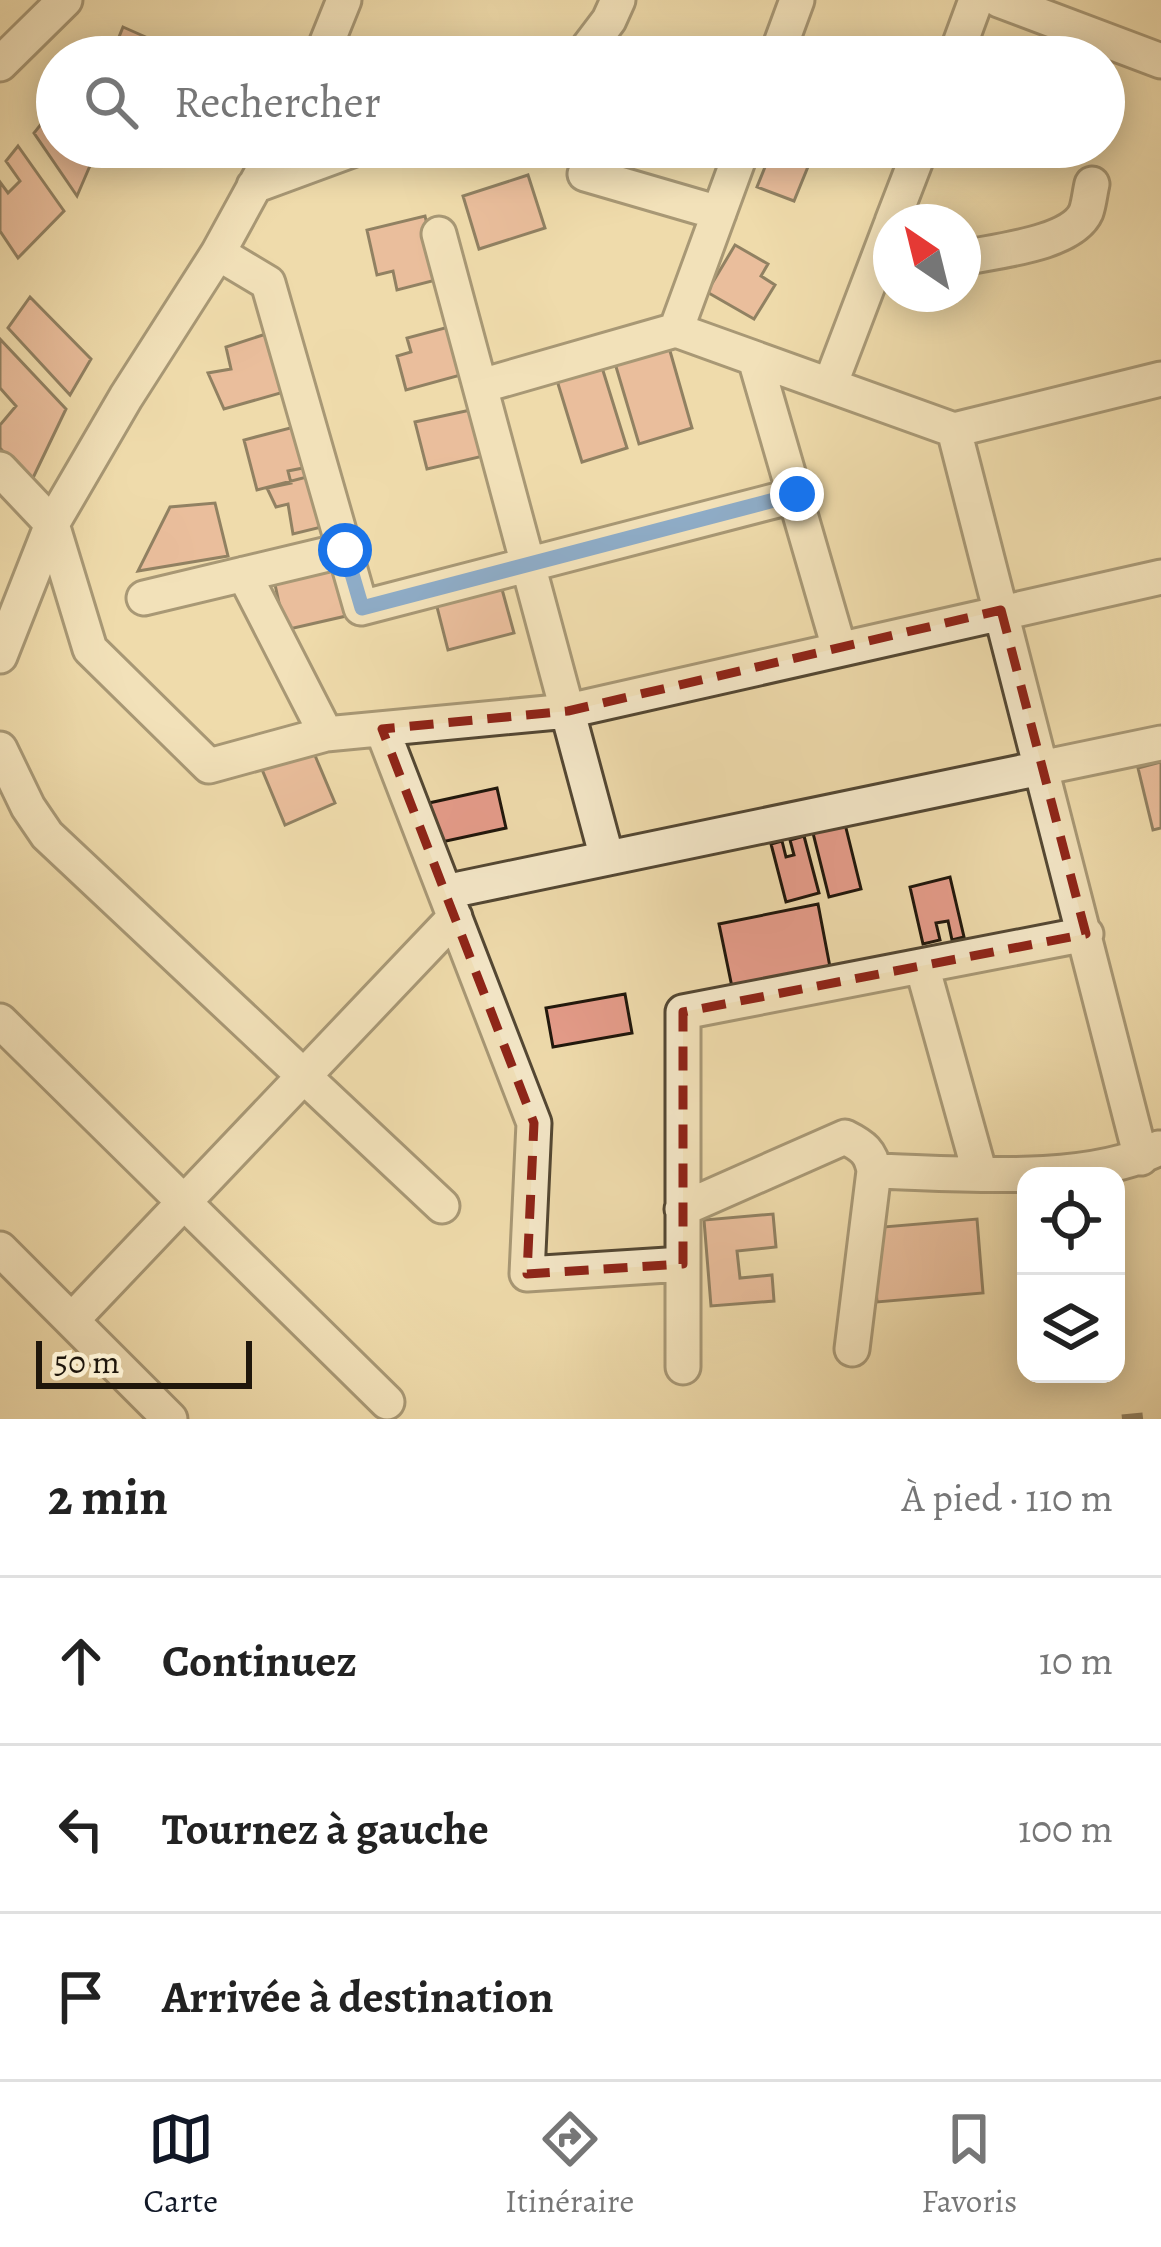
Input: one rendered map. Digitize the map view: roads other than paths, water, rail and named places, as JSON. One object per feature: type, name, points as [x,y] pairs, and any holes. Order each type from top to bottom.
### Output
[{"type":"street","points":[[0,64],[65,0]]},
{"type":"street","points":[[329,36],[344,0]]},
{"type":"street","points":[[597,36],[618,0]]},
{"type":"street","points":[[784,36],[797,0]]},
{"type":"street","points":[[963,36],[976,0]]},
{"type":"street","points":[[999,0],[1075,15],[1114,36]]},
{"type":"street","points":[[1125,42],[1161,61]]},
{"type":"street","points":[[0,656],[52,524],[218,253],[264,168]]},
{"type":"street","points":[[254,186],[303,168]]},
{"type":"street","points":[[676,330],[735,168]]},
{"type":"street","points":[[900,204],[913,168]]},
{"type":"street","points":[[585,174],[719,213]]},
{"type":"street","points":[[981,254],[1054,238],[1072,229],[1085,214],[1092,184]]},
{"type":"street","points":[[439,234],[607,858]]},
{"type":"street","points":[[218,253],[268,284],[362,608],[797,494]]},
{"type":"street","points":[[830,386],[873,293]]},
{"type":"street","points":[[482,386],[676,330],[954,430],[1161,379]]},
{"type":"street","points":[[755,358],[838,648]]},
{"type":"street","points":[[874,1172],[1061,1172],[1151,1153],[1086,934],[954,430]]},
{"type":"street","points":[[0,469],[52,524],[90,649],[209,766],[326,734],[568,711],[1161,577]]},
{"type":"street","points":[[144,598],[345,550]]},
{"type":"street","points":[[244,574],[326,734]]},
{"type":"street","points":[[382,729],[534,1123],[527,1274],[683,1264]]},
{"type":"street","points":[[72,1320],[304,1076],[450,905],[607,858],[1161,743]]},
{"type":"street","points":[[0,749],[47,835],[442,1206]]},
{"type":"street","points":[[683,1367],[682,1012],[1086,934]]},
{"type":"street","points":[[922,966],[980,1174]]},
{"type":"street","points":[[2,1032],[387,1402]]},
{"type":"street","points":[[682,1209],[845,1137],[863,1146],[872,1158],[874,1172],[852,1349]]},
{"type":"street","points":[[0,1249],[170,1419]]},
{"type":"railway","points":[[1122,1419],[1161,1415]]}]
